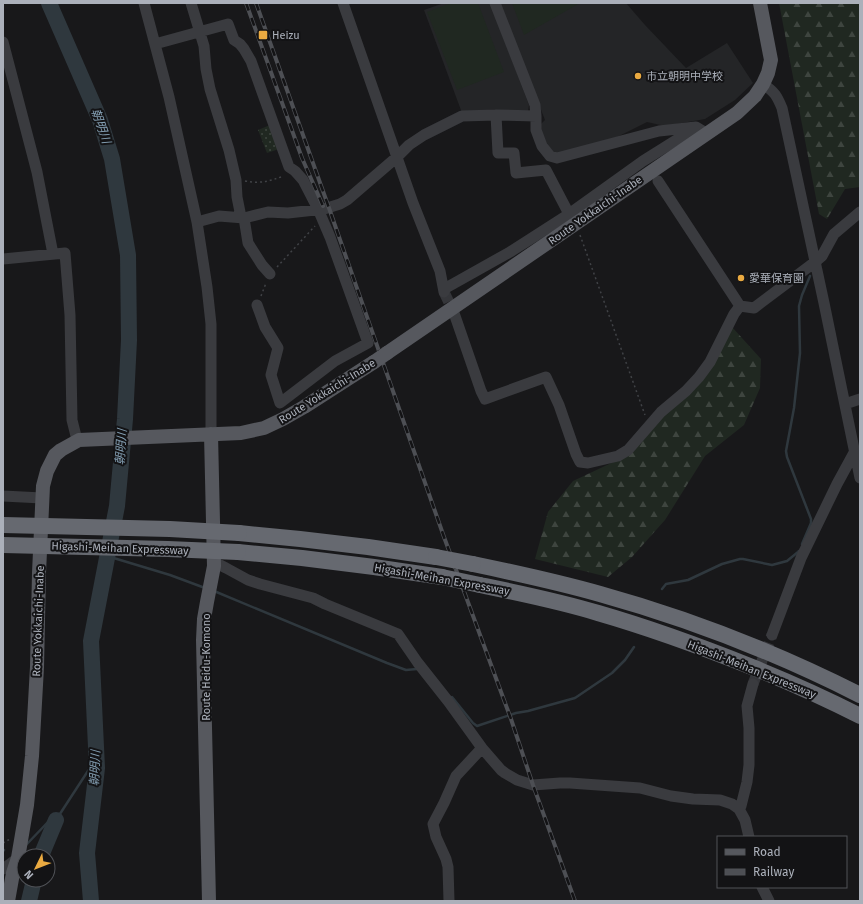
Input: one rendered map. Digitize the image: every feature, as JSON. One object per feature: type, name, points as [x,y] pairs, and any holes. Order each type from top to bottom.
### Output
[{"type":"highway","name":"Higashi-Meihan Expressway","points":[[3,525],[170,529],[239,533],[323,541],[436,557],[473,564],[535,577],[600,594],[669,615],[732,638],[860,695]]},
{"type":"highway","name":"Higashi-Meihan Expressway","points":[[3,545],[238,552],[302,558],[442,577],[533,596],[597,612],[663,633],[791,683],[860,716]]},
{"type":"main road","name":"Route Yokkaichi-Inabe","points":[[19,848],[27,805],[32,756],[37,667],[43,486],[47,471],[55,455],[78,440],[241,434],[264,428],[304,407],[387,353],[701,130],[737,113],[755,96],[763,84],[768,73],[771,60],[760,3]]},
{"type":"main road","name":"Route Heidu-Komono","points":[[204,435],[214,566],[210,581],[203,640],[209,901]]},
{"type":"main road","name":"Route Yokkaichi-Inabe","points":[[8,901],[12,873],[16,863]]},
{"type":"street","points":[[144,3],[169,97],[197,222],[207,287],[211,324],[204,435]]},
{"type":"street","points":[[191,3],[204,46],[210,90],[229,150],[236,180],[237,197],[248,243],[262,265],[270,274]]},
{"type":"street","points":[[343,3],[397,157],[440,271],[444,290],[510,252],[569,214],[643,161],[701,130]]},
{"type":"street","points":[[495,3],[535,105],[536,130],[542,146],[550,156],[557,158],[659,132],[701,130]]},
{"type":"street","points":[[155,44],[228,24],[234,40],[240,44],[251,61],[289,167],[303,180],[320,214],[330,237],[368,343],[335,361],[280,403],[271,375],[278,348],[265,327],[257,306]]},
{"type":"street","points":[[3,42],[37,172],[53,254]]},
{"type":"street","points":[[763,84],[771,89],[776,95],[782,108],[860,478]]},
{"type":"street","points":[[496,115],[498,153],[514,152],[516,173],[546,170],[569,214]]},
{"type":"street","points":[[197,222],[219,216],[243,217],[268,212],[320,214],[347,200],[409,145],[424,135],[462,116],[536,116]]},
{"type":"street","points":[[658,181],[740,306],[754,308],[815,262],[822,256],[834,234],[860,212]]},
{"type":"street","points":[[3,259],[65,253],[70,315],[72,420],[78,440]]},
{"type":"street","points":[[454,313],[481,392],[485,399],[546,377],[559,405],[576,454],[580,462],[588,463],[618,456],[628,450],[661,412],[686,391],[710,362],[734,314],[740,306]]},
{"type":"street","points":[[845,404],[860,399]]},
{"type":"street","points":[[772,635],[801,558],[837,484],[855,451]]},
{"type":"street","points":[[3,496],[42,498]]},
{"type":"street","points":[[214,566],[226,568],[248,580],[260,584],[314,598],[398,634],[421,668],[448,701],[482,748],[501,770],[517,780],[534,785],[570,783],[640,788],[671,796],[693,799],[720,800],[732,804],[739,809],[749,836]]},
{"type":"street","points":[[739,809],[747,782],[749,765],[749,728],[747,706],[754,684]]},
{"type":"street","points":[[449,901],[448,867],[432,824],[444,803],[456,776],[482,748]]},
{"type":"street","points":[[3,869],[16,859]]},
{"type":"street","points":[[762,888],[768,901]]},
{"type":"path","points":[[236,180],[255,183],[265,182],[287,176],[295,171]]},
{"type":"path","points":[[257,306],[270,274],[320,214]]},
{"type":"path","points":[[580,235],[649,426]]},
{"type":"shaded area","points":[[444,3],[490,3],[529,105],[528,111],[462,113],[424,10]]},
{"type":"shaded area","name":"市立朝明中学校","points":[[500,3],[626,3],[686,68],[727,43],[753,83],[735,100],[705,119],[665,126],[647,122],[613,139],[557,156],[550,151],[539,130],[541,124],[545,120]]},
{"type":"green space","points":[[451,3],[478,3],[504,72],[457,90],[427,12]]},
{"type":"green space","points":[[512,3],[580,3],[524,35]]},
{"type":"green space","points":[[779,3],[860,3],[860,187],[845,189],[827,219],[819,214]]},
{"type":"green space","points":[[270,125],[279,149],[267,153],[258,130]]},
{"type":"green space","points":[[732,327],[761,359],[760,388],[744,425],[705,456],[665,520],[632,557],[608,577],[535,559],[548,512],[573,481],[622,458],[704,367]]},
{"type":"waterway","name":"朝明川","points":[[49,3],[100,120],[112,159],[128,255],[129,340],[125,419],[117,506],[91,641],[97,768],[87,853],[91,901]]},
{"type":"waterway","points":[[802,544],[811,523],[811,519],[786,451],[794,408],[800,353],[799,306],[810,276]]},
{"type":"waterway","points":[[662,589],[666,584],[688,580],[722,564],[740,559],[772,565],[787,561],[799,551]]},
{"type":"waterway","points":[[107,556],[170,575],[205,588]]},
{"type":"waterway","points":[[214,591],[387,663],[406,670],[417,669]]},
{"type":"waterway","points":[[452,697],[477,726],[516,713],[575,698],[612,673],[625,660],[634,647]]},
{"type":"waterway","points":[[26,845],[48,822],[56,820],[97,757]]},
{"type":"waterway","points":[[44,848],[56,820]]},
{"type":"waterway","points":[[29,901],[32,888]]},
{"type":"tunnel","points":[[444,292],[454,313]]},
{"type":"tunnel","points":[[753,684],[772,635]]},
{"type":"railway","points":[[246,3],[302,158],[323,206]]},
{"type":"railway","points":[[256,3],[444,537],[511,719],[575,901]]},
{"type":"place","name":"Heizu","points":[[263,35]]},
{"type":"place","name":"市立朝明中学校","points":[[638,76]]},
{"type":"place","name":"愛華保育園","points":[[741,278]]}]
